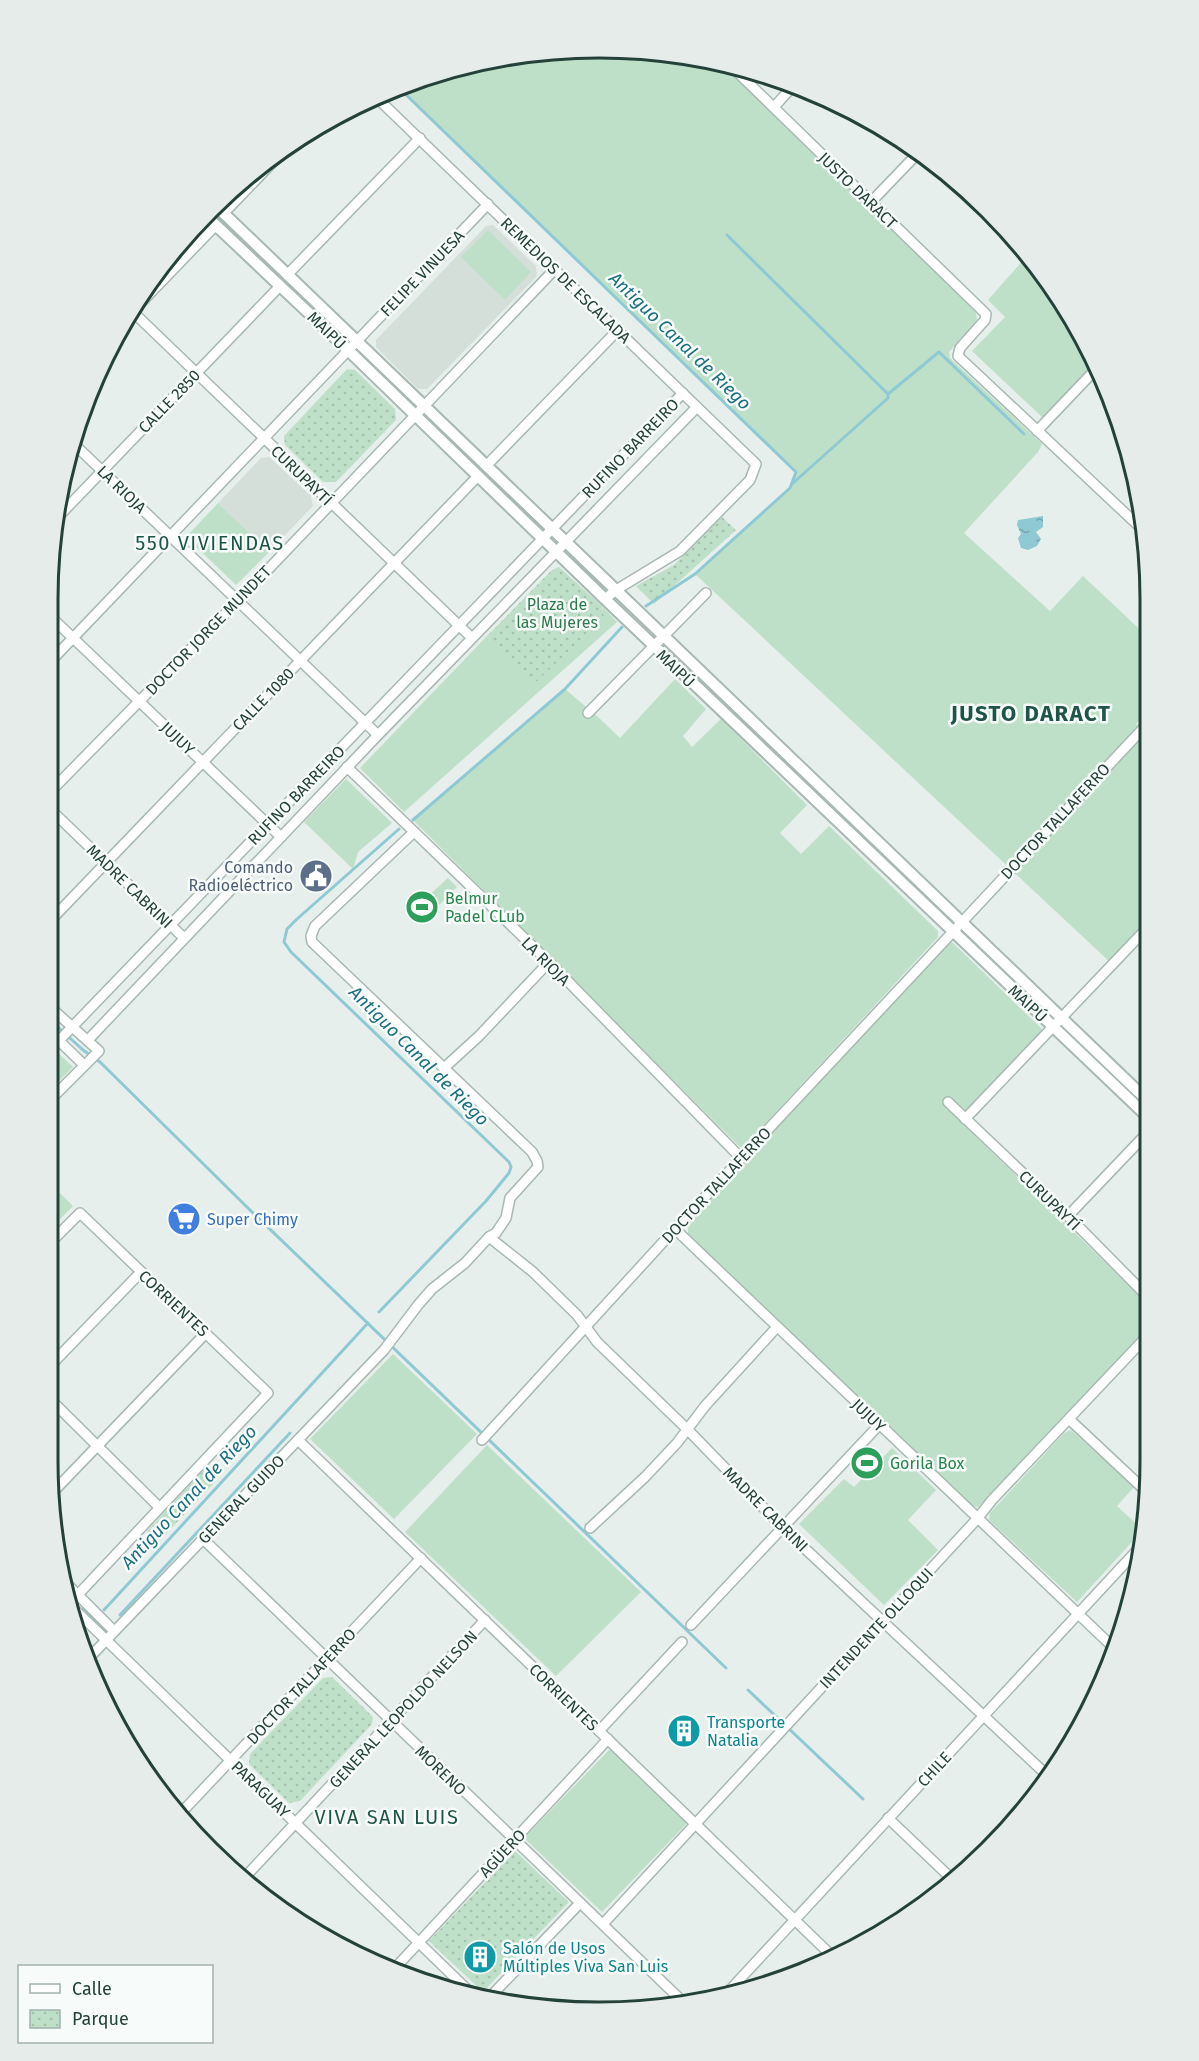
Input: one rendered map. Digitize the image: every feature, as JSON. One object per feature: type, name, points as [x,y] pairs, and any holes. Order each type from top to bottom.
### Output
[{"type":"street","name":"JUSTO DARACT","points":[[744,78],[986,314],[985,320],[960,348],[958,356],[1037,431]]},
{"type":"street","points":[[774,107],[787,92]]},
{"type":"street","name":"REMEDIOS DE ESCALADA","points":[[383,104],[756,464],[750,480],[681,551],[616,590]]},
{"type":"street","points":[[287,275],[420,138]]},
{"type":"street","points":[[871,202],[913,159]]},
{"type":"street","name":"FELIPE VINUESA","points":[[58,654],[488,204]]},
{"type":"street","name":"MAIPÚ","points":[[223,212],[287,275],[415,414],[478,476],[1140,1110]]},
{"type":"street","name":"MAIPÚ","points":[[213,222],[280,286],[423,406],[1140,1093]]},
{"type":"street","points":[[164,279],[216,225]]},
{"type":"street","points":[[423,406],[555,269]]},
{"type":"street","name":"CALLE 2850","points":[[67,508],[280,286]]},
{"type":"street","name":"CURUPAYTÍ","points":[[138,318],[472,638]]},
{"type":"street","points":[[486,466],[618,330]]},
{"type":"street","points":[[1091,374],[1037,431],[1134,520]]},
{"type":"street","name":"RUFINO BARREIRO","points":[[58,1041],[683,393]]},
{"type":"street","name":"DOCTOR JORGE MUNDET","points":[[58,784],[238,601],[423,406]]},
{"type":"street","name":"RUFINO BARREIRO","points":[[88,1040],[347,767],[697,407]]},
{"type":"street","name":"LA RIOJA","points":[[80,449],[378,735]]},
{"type":"street","name":"CALLE 1080","points":[[58,913],[478,476]]},
{"type":"street","points":[[604,599],[616,590]]},
{"type":"street","points":[[588,713],[706,593]]},
{"type":"street","name":"JUJUY","points":[[58,624],[281,837]]},
{"type":"street","points":[[751,739],[761,730]]},
{"type":"street","name":"DOCTOR TALLAFERRO","points":[[482,1440],[960,922],[1140,732]]},
{"type":"street","name":"LA RIOJA","points":[[347,767],[549,962],[741,1158]]},
{"type":"street","name":"MADRE CABRINI","points":[[58,817],[184,938]]},
{"type":"street","points":[[850,834],[860,825]]},
{"type":"street","points":[[414,832],[315,926],[311,936],[312,942],[444,1068],[479,1036],[549,962]]},
{"type":"street","points":[[965,1119],[1140,935]]},
{"type":"street","points":[[58,1015],[99,1051],[58,1092]]},
{"type":"street","points":[[58,1041],[84,1065]]},
{"type":"street","name":"GENERAL GUIDO","points":[[94,1653],[386,1348],[417,1305],[432,1289],[465,1263],[489,1237],[496,1233],[506,1218],[510,1198],[538,1167],[532,1152],[444,1068]]},
{"type":"street","name":"CURUPAYTÍ","points":[[948,1102],[1068,1216],[1140,1289]]},
{"type":"street","points":[[1068,1216],[1140,1140]]},
{"type":"street","name":"CORRIENTES","points":[[58,1235],[80,1213],[268,1393],[159,1507]]},
{"type":"street","name":"JUJUY","points":[[675,1229],[1109,1643]]},
{"type":"street","name":"MADRE CABRINI","points":[[489,1237],[533,1272],[587,1326],[597,1342],[688,1430],[783,1528],[1043,1771]]},
{"type":"street","points":[[58,1358],[141,1272]]},
{"type":"street","points":[[590,1528],[645,1477],[688,1430],[705,1406],[777,1327]]},
{"type":"street","points":[[59,1485],[206,1333]]},
{"type":"street","name":"INTENDENTE OLLOQUI","points":[[603,1924],[992,1500],[1140,1344]]},
{"type":"street","points":[[58,1407],[159,1507],[76,1596]]},
{"type":"street","points":[[1069,1419],[1139,1485]]},
{"type":"street","points":[[691,1625],[879,1425]]},
{"type":"street","name":"CORRIENTES","points":[[298,1440],[828,1952]]},
{"type":"street","name":"MORENO","points":[[203,1539],[678,1997]]},
{"type":"street","name":"CHILE","points":[[734,1985],[1132,1554]]},
{"type":"street","name":"DOCTOR TALLAFERRO","points":[[185,1809],[421,1558]]},
{"type":"street","points":[[77,1600],[114,1630]]},
{"type":"street","name":"PARAGUAY","points":[[81,1616],[463,1985]]},
{"type":"street","name":"GENERAL LEOPOLDO NELSON","points":[[249,1873],[485,1620]]},
{"type":"street","points":[[599,1731],[682,1642]]},
{"type":"street","name":"AGÜERO","points":[[399,1964],[608,1739]]},
{"type":"street","points":[[888,1818],[948,1875]]},
{"type":"street","points":[[495,1992],[580,1903]]},
{"type":"shaded area","points":[[493,225],[536,266],[537,276],[427,389],[418,389],[376,347],[376,340],[486,226]]},
{"type":"shaded area","points":[[269,457],[311,496],[313,506],[269,552],[218,503],[261,458]]},
{"type":"green space","points":[[600,58],[670,63],[733,75],[976,312],[977,321],[949,352],[950,358],[1042,444],[1038,452],[964,533],[1050,611],[1083,576],[1140,630],[1140,719],[1136,724],[1140,728],[1140,935],[1112,964],[695,574],[790,488],[796,472],[406,95],[459,77],[494,69],[564,60]]},
{"type":"green space","points":[[488,230],[531,272],[505,300],[461,257]]},
{"type":"green space","points":[[1022,262],[1049,299],[1085,360],[1089,370],[1043,418],[972,351],[1005,317],[988,300]]},
{"type":"green space","points":[[347,369],[355,370],[395,409],[396,420],[336,482],[323,482],[285,445],[284,436]]},
{"type":"green space","points":[[218,503],[269,552],[236,585],[186,537]]},
{"type":"green space","points":[[722,517],[736,530],[654,604],[636,586],[674,565]]},
{"type":"green space","name":"Plaza de las Mujeres","points":[[559,567],[602,606],[604,617],[537,681],[529,681],[490,644],[489,634],[552,570]]},
{"type":"green space","points":[[603,607],[617,622],[404,812],[360,768],[489,634],[490,644],[603,617]]},
{"type":"green space","points":[[675,679],[706,709],[683,736],[692,747],[721,719],[807,805],[780,833],[801,854],[829,826],[938,931],[938,937],[742,1149],[413,820],[565,689],[620,738]]},
{"type":"green space","points":[[346,779],[392,823],[358,852],[353,869],[304,822]]},
{"type":"green space","points":[[448,878],[457,887],[438,906],[428,896]]},
{"type":"green space","points":[[949,942],[953,943],[1044,1031],[960,1121],[1140,1296],[1140,1337],[978,1507],[968,1505],[688,1234],[688,1223]]},
{"type":"green space","points":[[58,1053],[73,1067],[58,1082]]},
{"type":"green space","points":[[58,1193],[73,1206],[58,1221]]},
{"type":"green space","points":[[393,1354],[477,1434],[394,1519],[310,1439]]},
{"type":"green space","points":[[1071,1430],[1134,1487],[1117,1506],[1137,1524],[1135,1539],[1077,1602],[989,1520],[990,1513],[1064,1433]]},
{"type":"green space","points":[[487,1445],[641,1592],[556,1676],[405,1532]]},
{"type":"green space","points":[[892,1448],[936,1490],[908,1520],[938,1550],[884,1605],[799,1524],[844,1479],[854,1487]]},
{"type":"green space","points":[[204,1470],[216,1481],[158,1542],[147,1531]]},
{"type":"green space","points":[[332,1677],[373,1717],[372,1724],[300,1801],[289,1803],[249,1764],[250,1754],[323,1678]]},
{"type":"green space","points":[[610,1749],[688,1822],[602,1912],[524,1838]]},
{"type":"green space","points":[[515,1851],[569,1902],[485,1990],[479,1989],[429,1941]]},
{"type":"water","points":[[1043,516],[1043,527],[1036,532],[1041,539],[1037,546],[1028,550],[1021,548],[1018,538],[1021,534],[1017,525],[1018,520]]},
{"type":"waterway","name":"Antiguo Canal de Riego","points":[[406,95],[796,472],[790,488],[695,574],[646,606]]},
{"type":"waterway","points":[[217,217],[337,332]]},
{"type":"waterway","points":[[727,235],[888,394]]},
{"type":"waterway","points":[[792,484],[888,398],[888,394],[939,352],[1024,434]]},
{"type":"waterway","points":[[374,368],[408,400]]},
{"type":"waterway","points":[[430,421],[535,522]]},
{"type":"waterway","points":[[571,557],[605,589]]},
{"type":"waterway","name":"Antiguo Canal de Riego","points":[[413,820],[565,689],[622,627]]},
{"type":"waterway","name":"Antiguo Canal de Riego","points":[[379,1312],[486,1201],[509,1173],[511,1167],[509,1162],[291,952],[284,942],[287,929],[297,919],[399,829]]},
{"type":"waterway","points":[[58,1027],[100,1062],[250,1210],[726,1668]]},
{"type":"waterway","name":"Antiguo Canal de Riego","points":[[104,1610],[368,1323]]},
{"type":"waterway","points":[[120,1615],[290,1433]]},
{"type":"waterway","points":[[83,1609],[105,1631]]},
{"type":"waterway","points":[[748,1690],[863,1799]]},
{"type":"place","name":"Comando Radioeléctrico","points":[[316,876]]},
{"type":"place","name":"Belmur Padel CLub","points":[[422,907]]},
{"type":"place","name":"Super Chimy","points":[[184,1219]]},
{"type":"place","name":"Gorila Box","points":[[867,1463]]},
{"type":"place","name":"Transporte Natalia","points":[[684,1731]]},
{"type":"place","name":"Salón de Usos Múltiples Viva San Luis","points":[[480,1957]]},
{"type":"district","name":"550 VIVIENDAS","points":[[210,543]]},
{"type":"district","name":"JUSTO DARACT","points":[[1031,713]]},
{"type":"district","name":"VIVA SAN LUIS","points":[[387,1817]]}]
